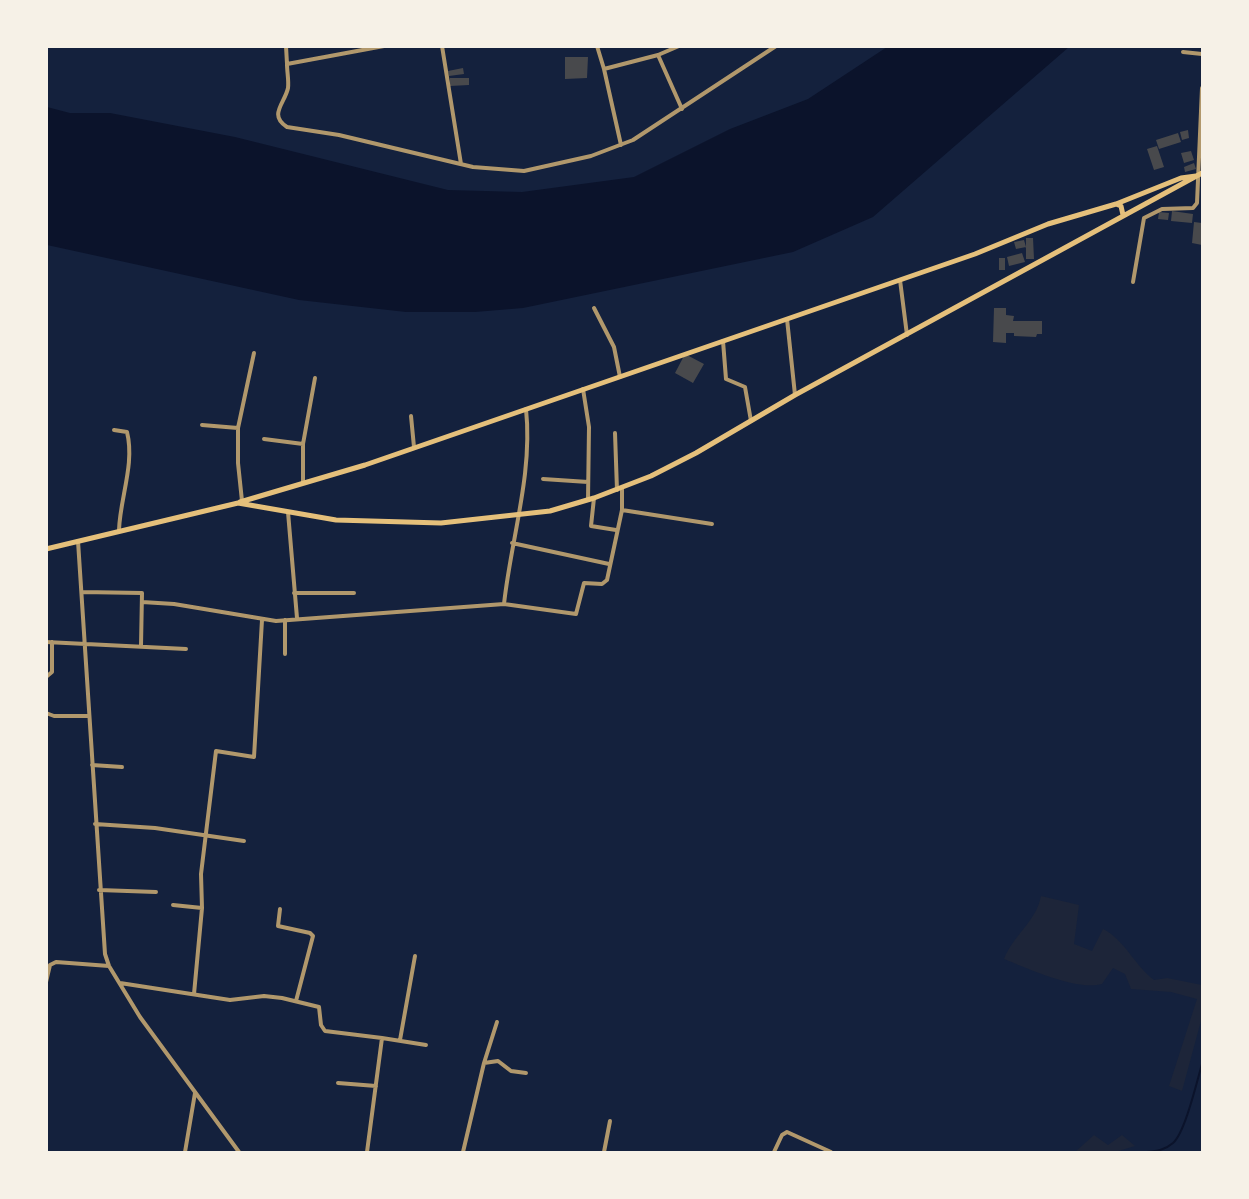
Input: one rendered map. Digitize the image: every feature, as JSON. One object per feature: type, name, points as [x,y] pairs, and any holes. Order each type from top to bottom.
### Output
[{"type":"main road","points":[[46,549],[240,502],[414,447],[975,254],[1048,224],[1116,204],[1181,178],[1200,174]]},
{"type":"main road","points":[[240,502],[336,520],[441,523],[550,511],[620,490],[696,453],[795,395],[1123,215],[1184,186],[1200,174]]},
{"type":"main road","points":[[1116,204],[1121,206],[1123,215]]},
{"type":"main road","points":[[269,493],[262,498],[263,504],[269,508]]},
{"type":"street","points":[[286,46],[287,91],[279,104],[278,112],[281,123],[287,127],[339,135],[461,164],[508,172],[524,171],[591,156],[621,145],[654,129],[776,46]]},
{"type":"street","points":[[287,64],[384,46]]},
{"type":"street","points":[[442,46],[461,164]]},
{"type":"street","points":[[597,46],[621,145]]},
{"type":"street","points":[[664,46],[666,52]]},
{"type":"street","points":[[604,69],[658,55],[679,46]]},
{"type":"street","points":[[1184,52],[1203,54]]},
{"type":"street","points":[[658,55],[682,110]]},
{"type":"street","points":[[1132,282],[1144,218],[1162,209],[1195,207],[1198,199],[1203,88]]},
{"type":"street","points":[[900,279],[907,335]]},
{"type":"street","points":[[594,308],[614,347],[620,377]]},
{"type":"street","points":[[786,318],[795,395]]},
{"type":"street","points":[[723,341],[726,379],[745,387],[751,422]]},
{"type":"street","points":[[240,502],[238,428],[254,353]]},
{"type":"street","points":[[303,483],[303,444],[315,378]]},
{"type":"street","points":[[583,389],[589,427],[588,482],[591,499],[591,526],[616,530]]},
{"type":"street","points":[[504,604],[512,543],[519,515],[528,441],[526,409]]},
{"type":"street","points":[[411,416],[414,447]]},
{"type":"street","points":[[202,425],[238,428]]},
{"type":"street","points":[[114,430],[127,432],[130,442],[130,461],[119,530]]},
{"type":"street","points":[[142,602],[174,604],[262,620],[504,604],[576,614],[584,583],[605,583],[622,510],[615,433]]},
{"type":"street","points":[[264,439],[303,444]]},
{"type":"street","points":[[543,479],[588,482]]},
{"type":"street","points":[[622,510],[712,524]]},
{"type":"street","points":[[288,512],[297,618]]},
{"type":"street","points":[[78,541],[99,890],[108,966],[140,1017],[239,1152]]},
{"type":"street","points":[[512,543],[609,564]]},
{"type":"street","points":[[82,592],[142,593],[141,646]]},
{"type":"street","points":[[294,592],[354,593]]},
{"type":"street","points":[[194,994],[202,908],[200,883],[216,751],[254,757],[262,620]]},
{"type":"street","points":[[285,620],[285,654]]},
{"type":"street","points":[[46,677],[52,672],[49,642],[85,642],[186,649]]},
{"type":"street","points":[[46,713],[54,716],[89,716]]},
{"type":"street","points":[[92,765],[122,767]]},
{"type":"street","points":[[95,824],[155,828],[244,841]]},
{"type":"street","points":[[99,890],[156,892]]},
{"type":"street","points":[[172,905],[202,908]]},
{"type":"street","points":[[280,909],[278,926],[310,933],[313,936],[296,1001]]},
{"type":"street","points":[[400,1041],[415,956]]},
{"type":"street","points":[[46,982],[50,965],[56,962],[108,966]]},
{"type":"street","points":[[120,983],[230,1000],[264,996],[296,1001],[319,1007],[321,1025],[325,1031],[426,1045]]},
{"type":"street","points":[[463,1152],[484,1063],[498,1022]]},
{"type":"street","points":[[368,1152],[382,1038]]},
{"type":"street","points":[[484,1063],[498,1061],[510,1071],[526,1073]]},
{"type":"street","points":[[338,1083],[376,1086]]},
{"type":"street","points":[[185,1152],[196,1093]]},
{"type":"street","points":[[604,1152],[610,1121]]},
{"type":"street","points":[[774,1152],[782,1135],[787,1132],[831,1152]]},
{"type":"shaded area","points":[[887,47],[1069,47],[873,217],[793,252],[523,308],[475,312],[406,312],[299,300],[47,245],[47,107],[70,113],[110,113],[235,137],[448,190],[522,192],[634,177],[730,129],[808,99]]},
{"type":"shaded area","points":[[1041,896],[1079,905],[1074,944],[1092,951],[1103,929],[1117,939],[1154,980],[1167,978],[1202,985],[1202,1017],[1182,1091],[1169,1086],[1197,999],[1171,992],[1131,989],[1125,974],[1113,968],[1102,984],[1092,985],[1053,978],[1004,959],[1034,913]]},
{"type":"shaded area","points":[[1094,1135],[1108,1145],[1122,1135],[1135,1146],[1115,1152],[1075,1152]]},
{"type":"building","points":[[565,57],[588,57],[587,78],[565,79]]},
{"type":"building","points":[[463,68],[464,74],[449,76],[448,71]]},
{"type":"building","points":[[450,78],[469,78],[469,85],[450,86]]},
{"type":"building","points":[[1188,130],[1189,138],[1182,140],[1180,132]]},
{"type":"building","points":[[1178,133],[1181,142],[1159,149],[1156,140]]},
{"type":"building","points":[[1157,146],[1164,167],[1154,170],[1147,149]]},
{"type":"building","points":[[1191,151],[1194,160],[1184,163],[1181,153]]},
{"type":"building","points":[[1194,163],[1196,169],[1185,172],[1184,167]]},
{"type":"building","points":[[1172,211],[1193,214],[1192,223],[1171,221]]},
{"type":"building","points":[[1159,212],[1169,213],[1168,220],[1158,219]]},
{"type":"building","points":[[1194,222],[1202,223],[1202,245],[1192,243]]},
{"type":"building","points":[[1026,238],[1033,238],[1034,259],[1026,259]]},
{"type":"building","points":[[1024,240],[1026,247],[1016,249],[1014,242]]},
{"type":"building","points":[[1022,253],[1025,262],[1009,266],[1007,257]]},
{"type":"building","points":[[999,258],[1005,258],[1005,270],[999,270]]},
{"type":"building","points":[[994,308],[1006,308],[1006,315],[1014,316],[1013,321],[1042,321],[1042,334],[1037,334],[1036,337],[1014,336],[1014,333],[1006,333],[1006,343],[993,342]]},
{"type":"building","points":[[685,354],[704,364],[693,383],[675,373]]},
{"type":"waterway","points":[[1147,1152],[1167,1147],[1177,1137],[1186,1118],[1202,1064]]}]
